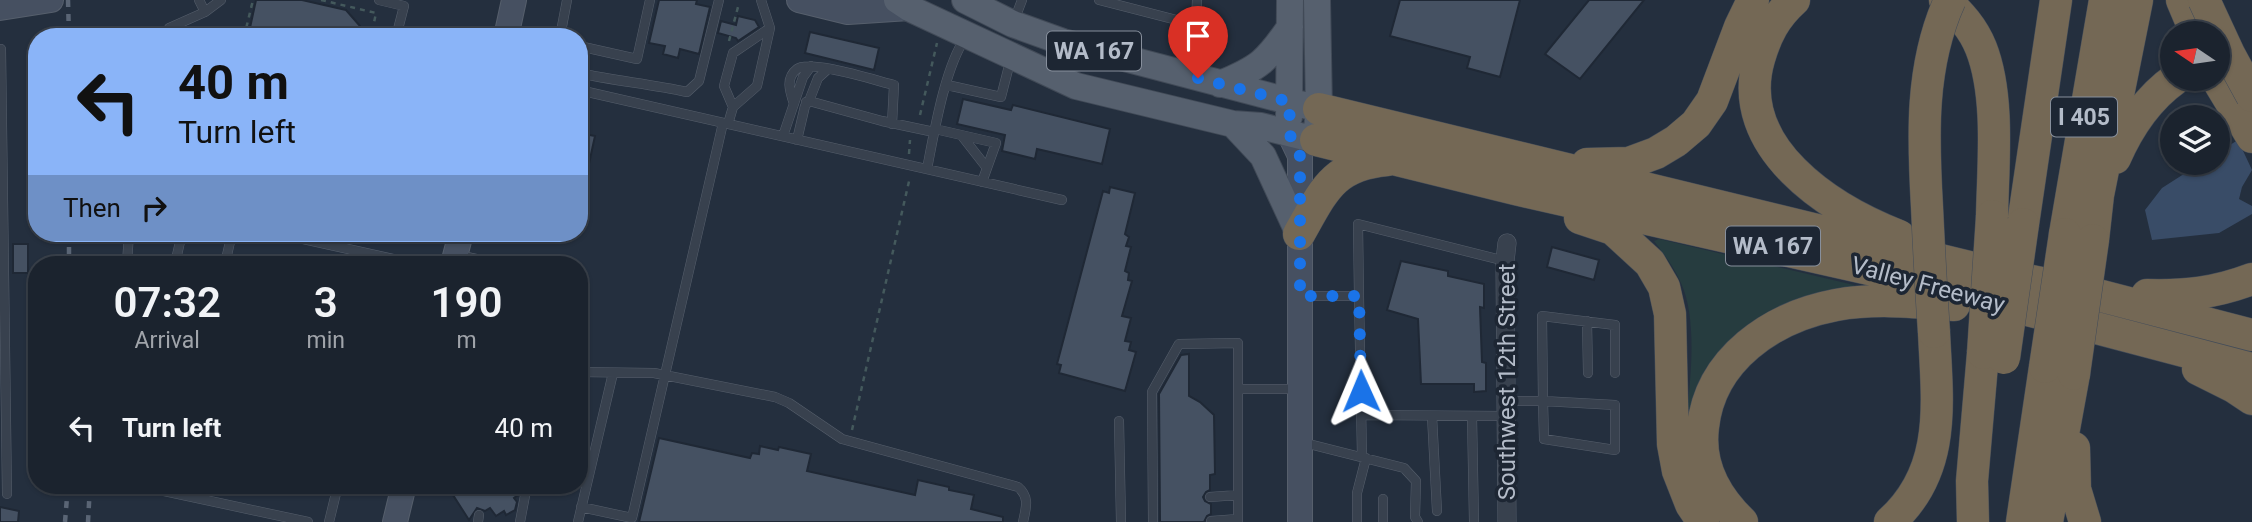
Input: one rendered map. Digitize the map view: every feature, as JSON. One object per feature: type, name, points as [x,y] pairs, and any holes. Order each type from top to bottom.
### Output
[{"type":"highway","points":[[1558,167],[1629,163],[1656,153],[1696,124],[1712,101],[1753,0]]},
{"type":"highway","points":[[1794,0],[1771,26],[1755,72],[1760,119],[1773,147],[1800,177],[1845,210],[1875,226],[1998,274]]},
{"type":"highway","points":[[1947,0],[1975,36],[1982,50],[1989,79],[1993,120],[1994,356]]},
{"type":"highway","points":[[1891,522],[1916,491],[1928,468],[1934,447],[1937,405],[1924,104],[1933,52],[1947,0]]},
{"type":"highway","name":"I 405","points":[[1976,522],[1994,356],[2023,224],[2056,0]]},
{"type":"highway","name":"I 405","points":[[2079,237],[2105,0]]},
{"type":"highway","points":[[2047,522],[2059,371],[2079,237],[2098,195],[2137,0]]},
{"type":"highway","points":[[2182,0],[2191,21]]},
{"type":"highway","points":[[2204,0],[2252,96]]},
{"type":"highway","points":[[2230,64],[2252,67]]},
{"type":"highway","points":[[2079,237],[2123,140],[2146,105],[2160,90]]},
{"type":"highway","points":[[2224,91],[2252,137]]},
{"type":"highway","name":"Valley Freeway","points":[[1305,105],[1998,274],[2090,293],[2252,335]]},
{"type":"highway","name":"Valley Freeway","points":[[1302,143],[1392,159],[1895,275],[2252,369]]},
{"type":"highway","points":[[1299,234],[1332,180],[1350,168],[1367,162],[1392,159]]},
{"type":"highway","points":[[1515,189],[1552,211],[1613,229],[1650,263],[1664,287],[1670,313],[1673,444],[1678,471],[1691,504],[1703,522]]},
{"type":"highway","points":[[2090,293],[2114,290],[2140,295],[2186,296],[2228,289],[2252,279]]},
{"type":"highway","points":[[1742,522],[1717,494],[1708,475],[1703,457],[1702,436],[1704,413],[1717,380],[1727,364],[1753,340],[1784,322],[1838,305],[1906,302],[2028,312]]},
{"type":"highway","points":[[2137,340],[2234,387],[2252,399]]},
{"type":"highway","points":[[2022,522],[2059,371]]},
{"type":"highway","points":[[2059,371],[2075,489],[2085,522]]},
{"type":"main road","points":[[0,8],[51,0]]},
{"type":"main road","points":[[508,28],[514,0]]},
{"type":"main road","points":[[799,0],[848,12],[903,4]]},
{"type":"main road","name":"WA 167","points":[[965,0],[1018,12],[1063,42],[1305,105]]},
{"type":"main road","points":[[1290,0],[1290,27],[1305,105]]},
{"type":"main road","points":[[1300,522],[1299,234],[1302,143],[1317,0]]},
{"type":"main road","name":"WA 167","points":[[903,4],[1076,86],[1233,124],[1261,126],[1302,143]]},
{"type":"main road","points":[[1220,84],[1250,72],[1263,63],[1290,27]]},
{"type":"main road","points":[[1233,124],[1262,156],[1299,234]]},
{"type":"main road","points":[[395,522],[402,494]]},
{"type":"street","name":"Southwest 12th Street","points":[[1506,252],[1507,522]]},
{"type":"lane","points":[[199,0],[205,12]]},
{"type":"lane","points":[[169,28],[205,12],[221,0]]},
{"type":"lane","points":[[379,0],[404,6],[398,28]]},
{"type":"lane","points":[[562,28],[567,0]]},
{"type":"lane","points":[[588,48],[637,60],[650,0]]},
{"type":"lane","points":[[588,75],[653,84],[687,92],[699,81],[719,0]]},
{"type":"lane","points":[[581,506],[632,518],[726,124],[733,107],[757,86],[770,28],[761,0]]},
{"type":"lane","points":[[1099,0],[1196,25],[1197,0]]},
{"type":"lane","points":[[733,107],[724,86],[733,53],[770,28]]},
{"type":"lane","points":[[926,169],[955,52],[967,36]]},
{"type":"lane","points":[[1,49],[3,399],[7,494]]},
{"type":"lane","points":[[947,85],[1001,97],[1012,56]]},
{"type":"lane","points":[[782,136],[794,104],[789,89],[790,77],[797,68],[804,65],[894,85],[892,124]]},
{"type":"lane","points":[[797,140],[805,106],[818,78],[828,69]]},
{"type":"lane","points":[[588,92],[1062,200]]},
{"type":"lane","points":[[794,104],[809,102],[892,124],[962,135],[996,144],[982,182]]},
{"type":"lane","points":[[962,135],[987,168]]},
{"type":"lane","points":[[980,139],[987,168]]},
{"type":"lane","points":[[1357,522],[1357,493],[1364,458],[1359,224],[1506,252]]},
{"type":"lane","points":[[316,242],[380,256]]},
{"type":"lane","points":[[456,244],[482,256]]},
{"type":"lane","points":[[1300,296],[1359,296]]},
{"type":"lane","points":[[1361,415],[1472,416],[1543,401],[1615,405],[1615,450],[1544,439],[1543,401],[1542,316],[1615,325],[1615,373]]},
{"type":"lane","points":[[1587,321],[1588,373]]},
{"type":"lane","points":[[1153,522],[1156,500],[1152,393],[1179,344],[1238,343],[1238,520],[1211,521]]},
{"type":"lane","points":[[588,372],[666,375],[775,397],[789,402],[842,439],[1018,487],[1026,496],[1023,522]]},
{"type":"lane","points":[[588,477],[613,373]]},
{"type":"lane","points":[[1239,389],[1300,389]]},
{"type":"lane","points":[[1432,416],[1437,511]]},
{"type":"lane","points":[[1472,416],[1474,522]]},
{"type":"lane","points":[[1119,421],[1121,522]]},
{"type":"lane","points":[[1300,442],[1404,467],[1416,481],[1415,517],[1418,522]]},
{"type":"lane","points":[[194,494],[308,522]]},
{"type":"lane","points":[[329,522],[336,494]]},
{"type":"lane","points":[[520,522],[525,494]]},
{"type":"lane","points":[[578,522],[584,494]]},
{"type":"lane","points":[[1210,497],[1238,495]]},
{"type":"lane","points":[[1382,499],[1383,522]]},
{"type":"path","points":[[246,28],[253,0]]},
{"type":"path","points":[[321,0],[376,13],[373,28]]},
{"type":"path","points":[[849,441],[913,166],[908,156],[910,138],[917,128],[937,43]]},
{"type":"green space","points":[[1659,239],[1854,285],[1853,290],[1815,298],[1698,414],[1687,413],[1692,347],[1689,313],[1678,277],[1654,241]]},
{"type":"water","points":[[2238,140],[2252,170],[2242,187],[2239,199],[2252,206],[2252,214],[2219,233],[2152,240],[2145,210],[2162,188],[2182,175],[2230,175],[2230,145]]},
{"type":"building","points":[[256,0],[302,0],[346,10],[361,28],[250,28]]},
{"type":"building","points":[[659,0],[697,0],[696,4],[710,7],[699,54],[680,49],[678,58],[663,54],[665,46],[649,43]]},
{"type":"building","points":[[1400,0],[1520,0],[1500,77],[1467,68],[1470,57],[1390,36]]},
{"type":"building","points":[[1589,0],[1644,0],[1580,79],[1545,54]]},
{"type":"building","points":[[738,16],[755,20],[759,27],[738,41],[718,33],[721,21],[736,25]]},
{"type":"building","points":[[810,32],[879,48],[874,70],[805,53]]},
{"type":"building","points":[[963,99],[1011,110],[1013,105],[1110,129],[1102,164],[1037,149],[1035,159],[1002,151],[1005,135],[957,124]]},
{"type":"building","points":[[588,135],[595,136],[588,168]]},
{"type":"building","points":[[1110,187],[1135,193],[1125,234],[1129,237],[1126,246],[1131,247],[1125,271],[1129,273],[1128,280],[1132,281],[1122,316],[1131,318],[1125,341],[1131,342],[1129,350],[1136,352],[1125,391],[1059,373],[1061,365],[1057,364],[1103,191],[1109,193]]},
{"type":"building","points":[[13,244],[28,244],[28,273],[13,273]]},
{"type":"building","points":[[1552,247],[1599,260],[1594,280],[1547,267]]},
{"type":"building","points":[[1401,261],[1448,271],[1448,276],[1484,284],[1484,308],[1480,307],[1486,391],[1474,392],[1474,384],[1421,384],[1418,319],[1387,310]]},
{"type":"building","points":[[1189,354],[1189,396],[1214,415],[1215,474],[1210,475],[1210,490],[1203,497],[1211,504],[1211,514],[1204,522],[1160,522],[1159,394],[1181,355]]},
{"type":"building","points":[[659,438],[750,458],[752,453],[759,454],[760,446],[811,454],[807,471],[915,495],[918,480],[949,487],[949,490],[974,495],[971,509],[1003,517],[1003,522],[639,522]]},
{"type":"building","points":[[518,494],[514,498],[517,502],[515,510],[506,515],[504,511],[496,516],[490,508],[485,511],[477,508],[469,520],[453,495]]},
{"type":"building","points":[[0,507],[19,511],[18,522],[0,522]]},
{"type":"railway","points":[[68,0],[69,28]]},
{"type":"railway","points":[[69,242],[69,256]]},
{"type":"railway","points":[[65,522],[67,494]]},
{"type":"railway","points":[[88,522],[90,494]]},
{"type":"route","points":[[1198,78],[1290,102],[1289,133],[1300,156],[1300,296],[1359,296],[1361,391]]}]
